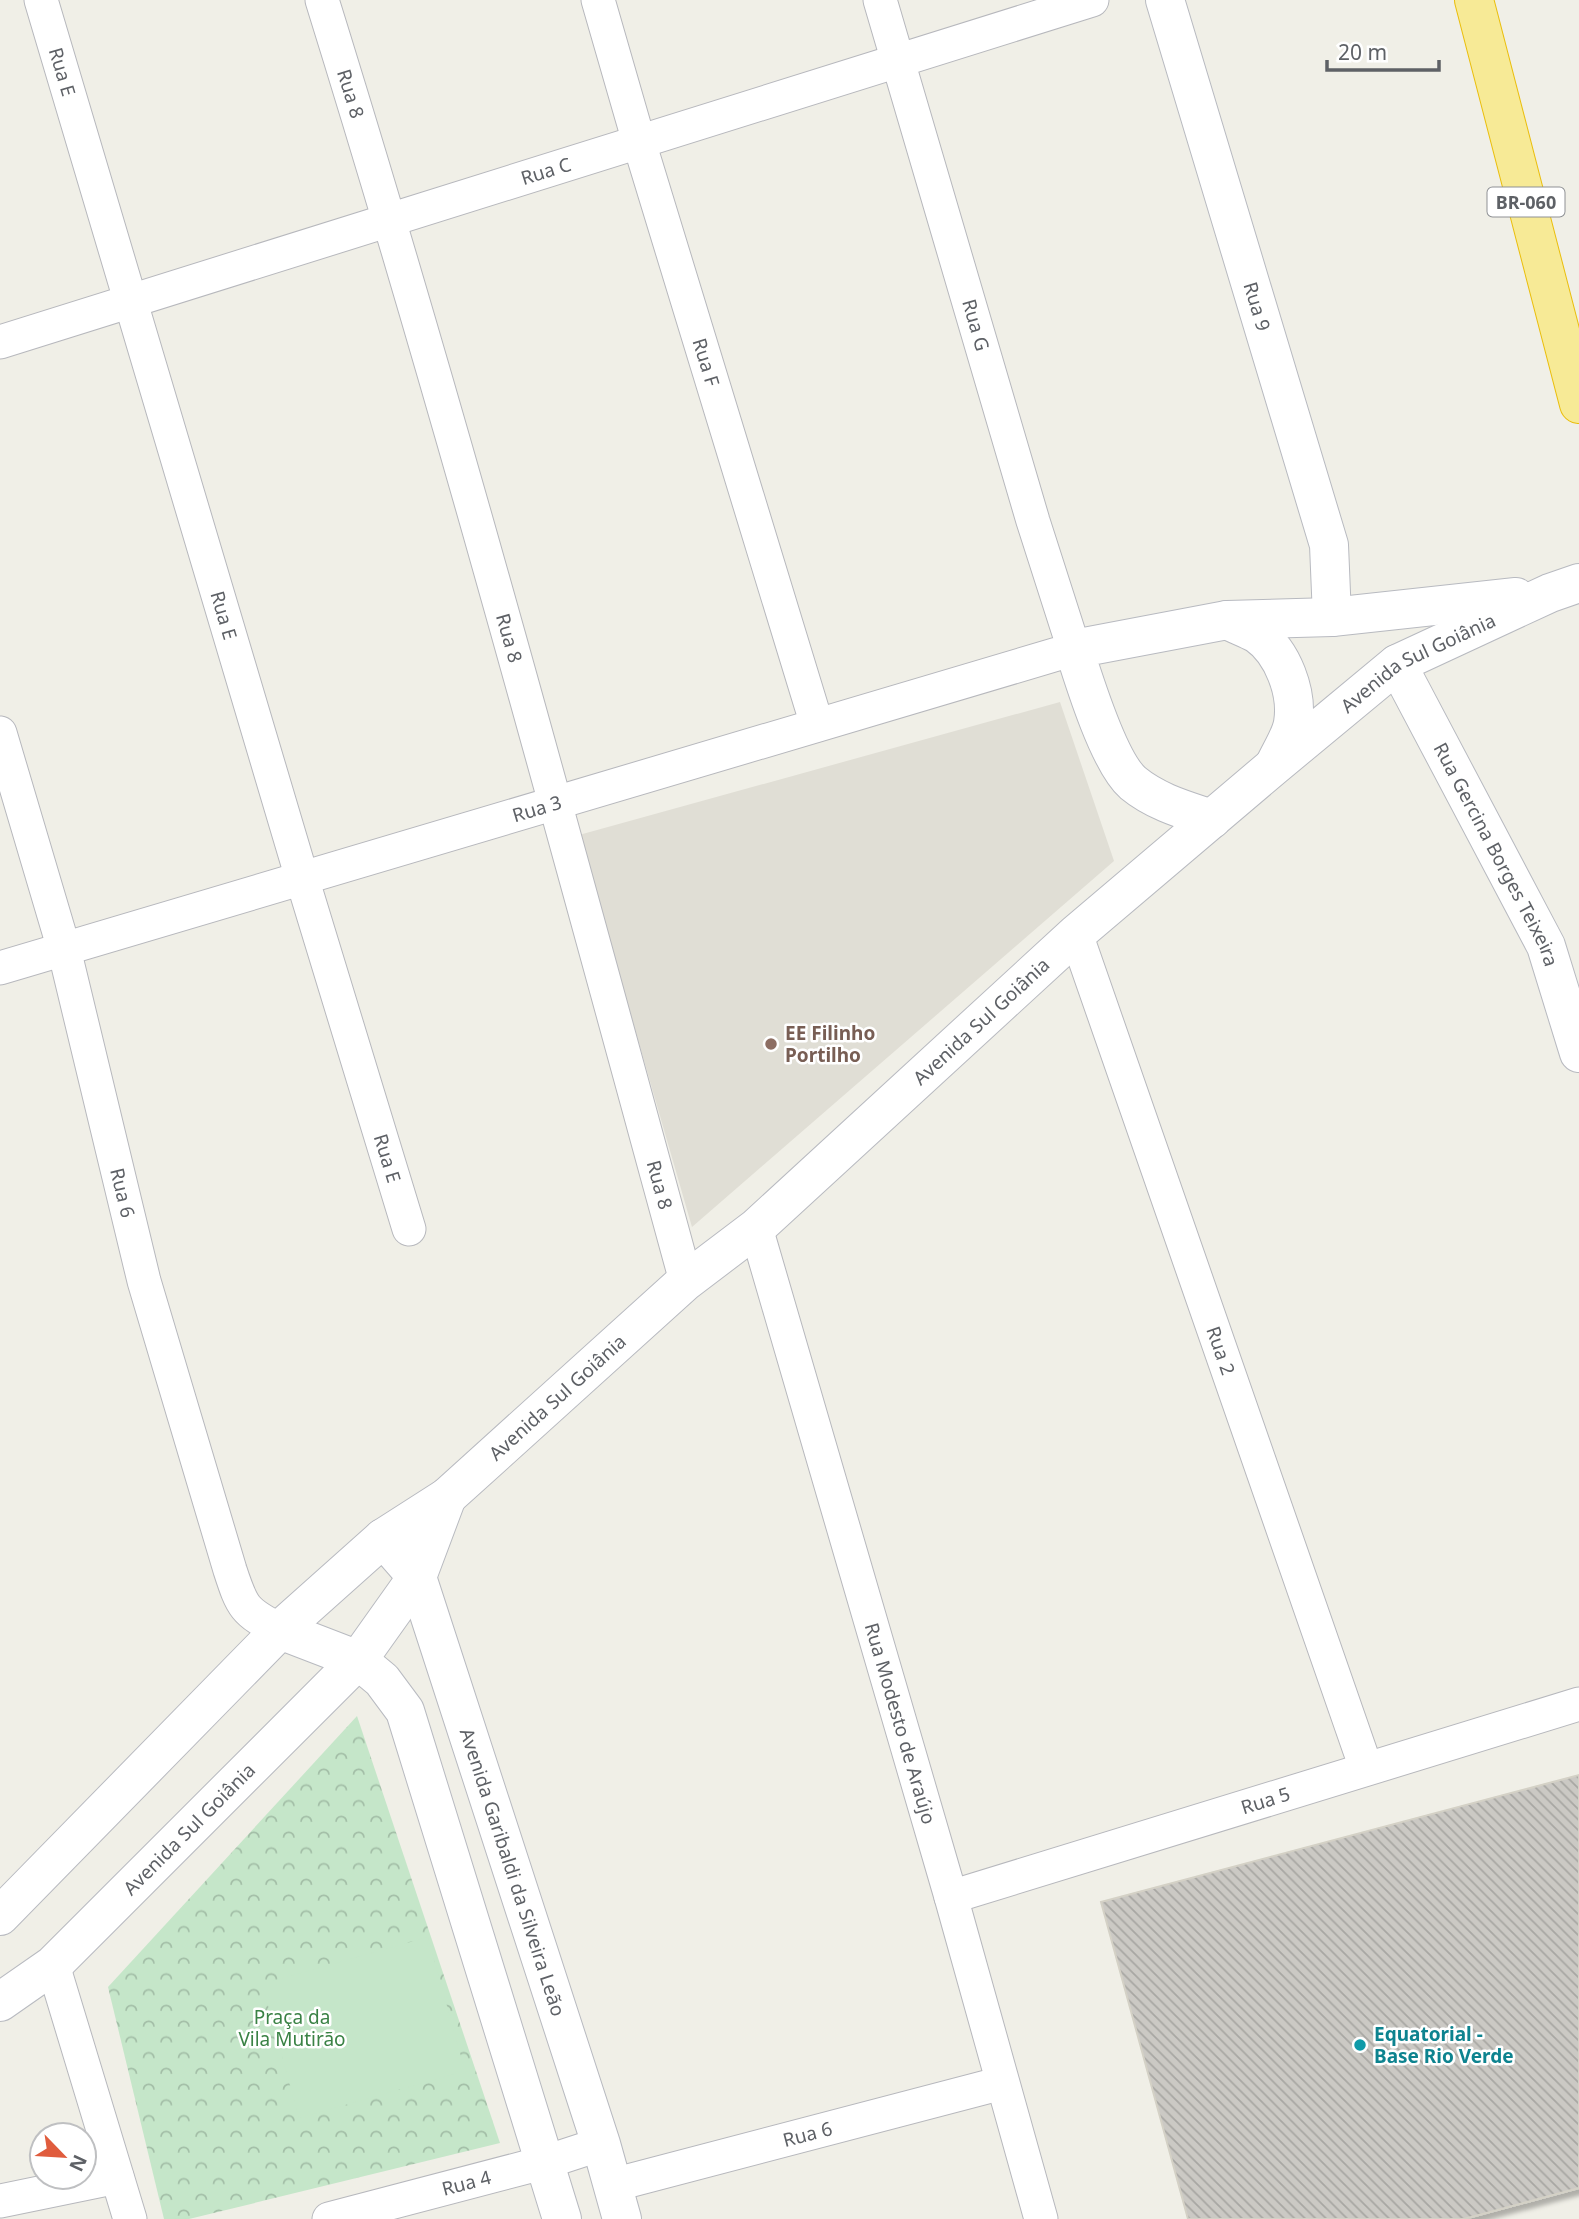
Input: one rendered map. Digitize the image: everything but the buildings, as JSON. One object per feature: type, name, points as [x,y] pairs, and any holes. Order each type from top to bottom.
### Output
[{"type":"highway","name":"BR-060","points":[[1474,0],[1579,404]]},
{"type":"street","name":"Rua E","points":[[41,0],[302,878],[410,1229]]},
{"type":"street","name":"Rua 8","points":[[321,0],[390,219],[556,803],[686,1281]]},
{"type":"street","name":"Rua F","points":[[598,0],[817,725]]},
{"type":"street","name":"Rua G","points":[[880,0],[1033,521],[1074,649]]},
{"type":"street","name":"Rua C","points":[[0,342],[1092,0]]},
{"type":"street","name":"Rua 9","points":[[1165,0],[1329,545],[1332,617]]},
{"type":"street","name":"Avenida Sul Goiânia","points":[[1227,620],[1332,617],[1564,588]]},
{"type":"street","name":"Avenida Sul Goiânia","points":[[0,1916],[280,1630],[383,1538],[447,1497],[686,1281],[756,1228],[1076,934],[1212,818],[1396,664],[1564,588]]},
{"type":"street","points":[[1212,818],[1179,809],[1154,797],[1131,781],[1097,717],[1074,649],[1227,620],[1259,635],[1276,654],[1287,675],[1294,701],[1293,725],[1275,765]]},
{"type":"street","name":"Rua 3","points":[[0,968],[1074,649]]},
{"type":"street","name":"Rua Gercina Borges Teixeira","points":[[1396,664],[1546,946],[1579,1053]]},
{"type":"street","name":"Rua 6","points":[[0,733],[64,949],[144,1281],[230,1570],[240,1599],[254,1617],[280,1630]]},
{"type":"street","name":"Rua 2","points":[[1076,934],[1366,1768]]},
{"type":"street","name":"Rua Modesto de Araújo","points":[[756,1228],[951,1897],[1041,2219]]},
{"type":"street","name":"Avenida Sul Goiânia","points":[[0,2002],[53,1965],[358,1660],[417,1577],[447,1497]]},
{"type":"street","name":"Avenida Garibaldi da Silveira Leão","points":[[383,1538],[417,1577],[618,2202]]},
{"type":"street","points":[[280,1630],[358,1660],[382,1681],[405,1711],[562,2219]]},
{"type":"street","name":"Rua 5","points":[[951,1897],[1579,1704]]},
{"type":"street","points":[[53,1965],[130,2219]]},
{"type":"street","name":"Rua 6","points":[[618,2202],[1002,2083]]},
{"type":"street","name":"Rua 4","points":[[329,2219],[546,2162],[601,2144]]},
{"type":"street","points":[[0,2201],[117,2177]]},
{"type":"shaded area","name":"EE Filinho Portilho","points":[[1060,702],[1114,861],[692,1227],[579,835]]},
{"type":"green space","name":"Praça da Vila Mutirão","points":[[357,1716],[500,2143],[189,2219],[164,2219],[108,1987]]},
{"type":"green space","points":[[428,1937],[465,2071],[299,2118],[262,1984]]},
{"type":"place","name":"EE Filinho Portilho","points":[[771,1044]]},
{"type":"place","name":"Equatorial - Base Rio Verde","points":[[1360,2045]]}]
